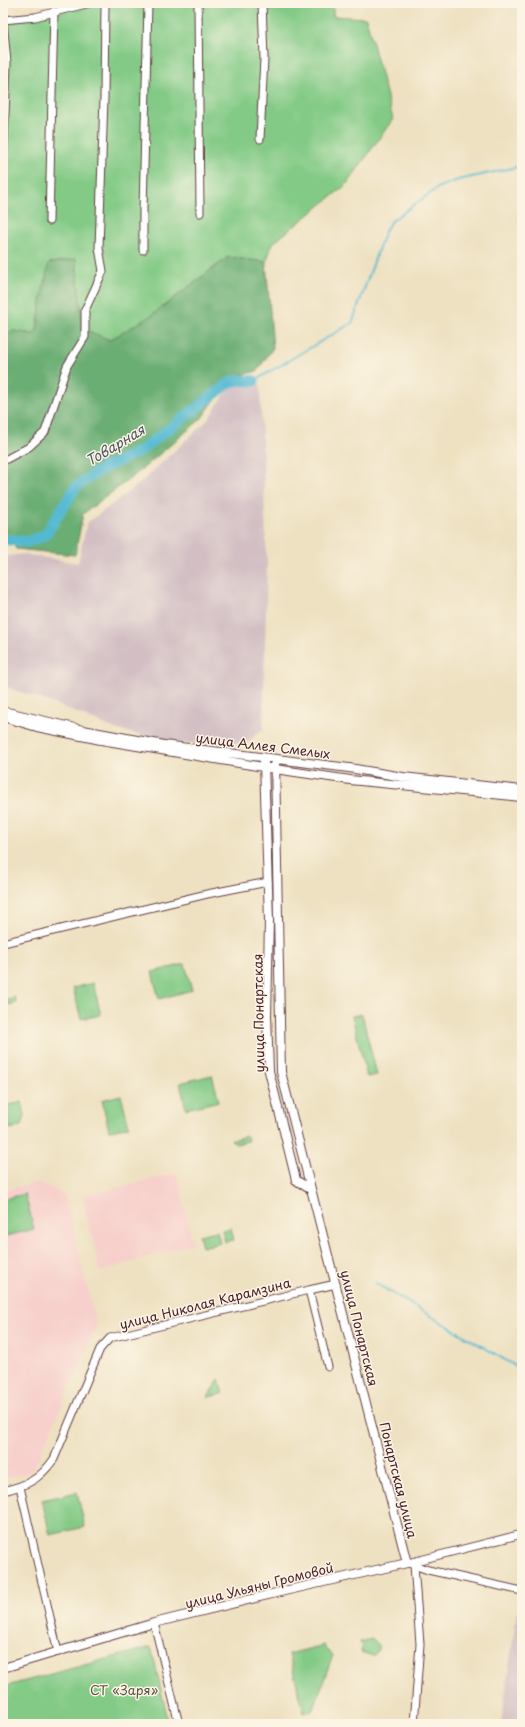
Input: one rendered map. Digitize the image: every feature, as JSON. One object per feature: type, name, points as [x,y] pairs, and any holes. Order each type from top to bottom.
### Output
[{"type":"main road","name":"улица Аллея Смелых","points":[[3,711],[111,736],[164,745],[350,768],[403,777],[522,790]]},
{"type":"main road","points":[[3,717],[37,727],[101,740],[275,769],[350,780],[522,796]]},
{"type":"main road","name":"улица Понартская","points":[[264,757],[269,921],[267,1016],[269,1071],[296,1180]]},
{"type":"main road","name":"улица Понартская","points":[[275,759],[281,1072],[367,1403]]},
{"type":"main road","points":[[269,921],[279,921]]},
{"type":"main road","points":[[296,1180],[308,1176]]},
{"type":"main road","points":[[296,1180],[311,1190]]},
{"type":"main road","name":"Понартская улица","points":[[367,1403],[410,1564]]},
{"type":"main road","name":"улица Ульяны Громовой","points":[[3,1668],[154,1623],[280,1592],[410,1564]]},
{"type":"street","points":[[3,3],[3,9]]},
{"type":"street","points":[[3,167],[7,64],[3,20],[24,19],[90,3]]},
{"type":"street","points":[[3,461],[29,447],[45,432],[67,366],[85,337],[85,310],[103,271],[99,248],[104,98],[105,3]]},
{"type":"street","points":[[143,250],[148,3]]},
{"type":"street","points":[[198,3],[200,213]]},
{"type":"street","points":[[260,140],[264,58],[262,3]]},
{"type":"street","points":[[49,221],[54,11]]},
{"type":"street","points":[[3,943],[207,894],[268,882]]},
{"type":"street","points":[[309,1290],[336,1284]]},
{"type":"street","name":"улица Николая Карамзина","points":[[3,1491],[29,1483],[41,1475],[54,1459],[100,1349],[110,1338],[309,1290],[328,1367]]},
{"type":"street","points":[[20,1487],[58,1652]]},
{"type":"street","points":[[410,1564],[522,1534]]},
{"type":"street","points":[[410,1564],[428,1570],[522,1590]]},
{"type":"street","name":"Понартская улица","points":[[410,1564],[420,1644],[414,1724]]},
{"type":"street","points":[[154,1623],[179,1724]]},
{"type":"shaded area","points":[[260,383],[267,567],[263,729],[246,743],[173,743],[118,730],[47,701],[3,686],[3,557],[22,554],[78,563],[87,523],[138,485],[208,420],[229,387]]},
{"type":"shaded area","points":[[177,1173],[193,1243],[100,1272],[82,1196]]},
{"type":"shaded area","points":[[40,1182],[65,1196],[97,1326],[33,1471],[4,1478],[3,1190]]},
{"type":"shaded area","points":[[517,1611],[522,1612],[522,1724],[501,1724]]},
{"type":"green space","points":[[86,3],[333,3],[333,16],[366,18],[393,119],[346,185],[273,243],[266,262],[228,257],[152,315],[110,340],[83,329],[76,259],[42,294],[37,330],[33,334],[14,331],[3,334],[3,17],[11,19]]},
{"type":"green space","points":[[228,257],[266,262],[273,348],[257,371],[230,378],[201,419],[135,475],[83,514],[75,555],[16,549],[3,527],[3,334],[14,331],[33,334],[37,330],[42,294],[49,263],[76,259],[83,329],[110,340],[152,315]]},
{"type":"green space","points":[[185,964],[192,990],[159,999],[152,972]]},
{"type":"green space","points":[[93,983],[101,1015],[81,1019],[73,988]]},
{"type":"green space","points":[[15,997],[16,1003],[7,1005],[3,1002],[3,1000]]},
{"type":"green space","points":[[362,1014],[377,1075],[367,1077],[352,1016]]},
{"type":"green space","points":[[212,1075],[219,1101],[186,1109],[180,1083]]},
{"type":"green space","points":[[121,1095],[129,1126],[109,1131],[102,1100]]},
{"type":"green space","points":[[22,1102],[25,1115],[21,1126],[10,1129],[5,1106]]},
{"type":"green space","points":[[247,1136],[248,1141],[236,1144],[231,1140]]},
{"type":"green space","points":[[25,1194],[34,1229],[3,1237],[3,1199]]},
{"type":"green space","points":[[231,1228],[234,1240],[225,1242],[222,1230]]},
{"type":"green space","points":[[217,1231],[220,1243],[202,1247],[199,1235]]},
{"type":"green space","points":[[219,1379],[223,1394],[208,1397]]},
{"type":"green space","points":[[77,1492],[85,1527],[50,1535],[42,1500]]},
{"type":"green space","points":[[372,1639],[378,1645],[376,1654],[373,1656],[361,1652],[362,1648],[360,1642]]},
{"type":"green space","points":[[324,1645],[326,1650],[333,1655],[313,1710],[304,1713],[289,1654]]},
{"type":"green space","name":"СТ «Заря»","points":[[151,1647],[169,1724],[3,1724],[3,1687]]},
{"type":"waterway","points":[[254,381],[352,323],[385,231],[394,219],[439,187],[458,180],[522,166]]},
{"type":"waterway","name":"Товарная","points":[[3,539],[27,542],[45,535],[76,487],[100,470],[140,451],[229,383],[239,380],[254,381]]},
{"type":"waterway","points":[[375,1283],[522,1370]]}]
